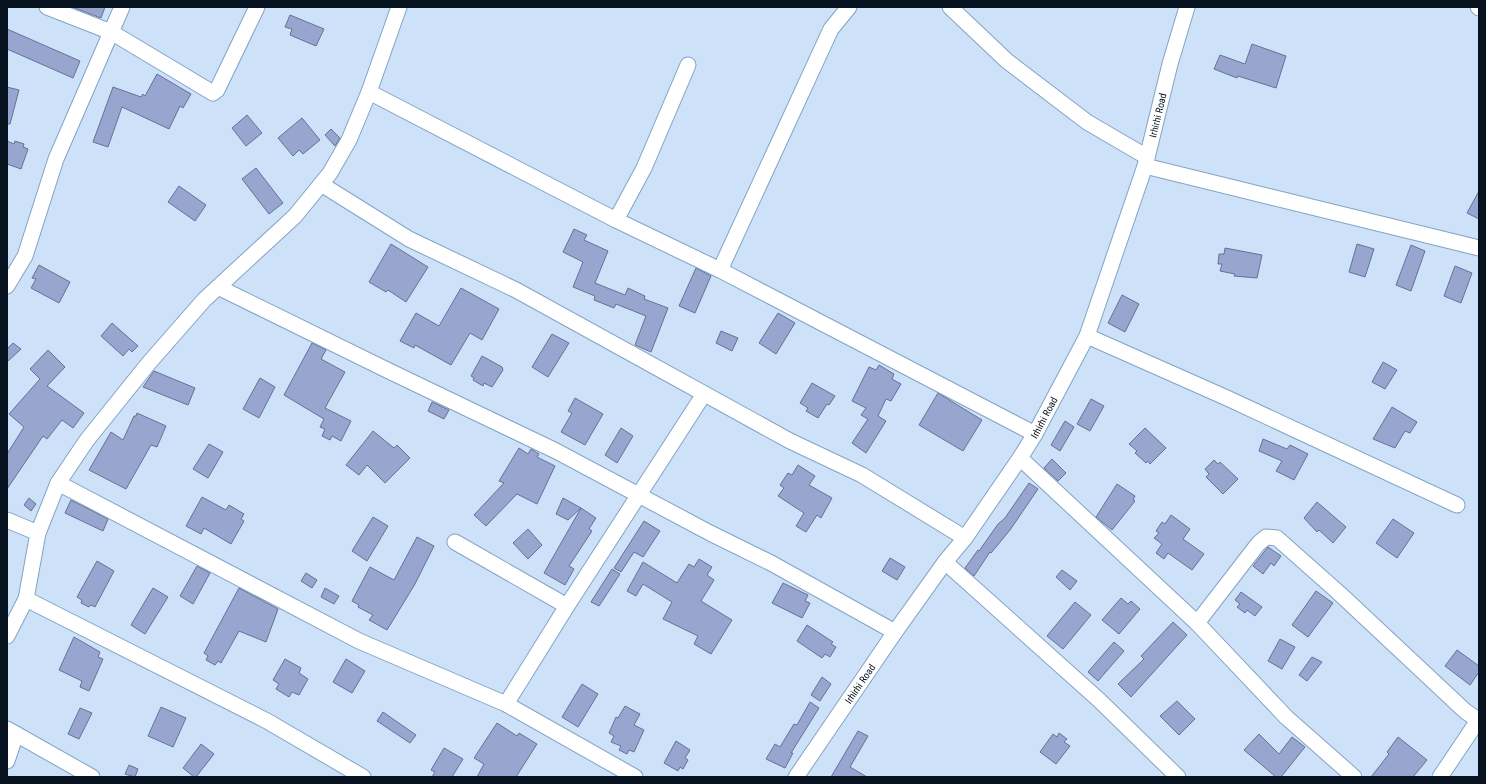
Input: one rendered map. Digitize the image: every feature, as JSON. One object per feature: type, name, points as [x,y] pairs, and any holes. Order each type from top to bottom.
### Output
[{"type":"street","points":[[46,7],[111,32],[213,93],[217,90],[257,7]]},
{"type":"street","points":[[7,286],[25,256],[56,159],[122,7]]},
{"type":"street","points":[[7,636],[26,599],[38,532],[58,483],[86,440],[148,364],[218,287],[295,216],[330,173],[349,140],[369,92],[399,7]]},
{"type":"street","points":[[720,270],[831,29],[849,7]]},
{"type":"street","points":[[950,7],[1008,61],[1087,122],[1146,162],[1479,248]]},
{"type":"street","name":"Irhirhi Road","points":[[796,777],[945,562],[965,538],[1020,458],[1035,434],[1087,336],[1146,162],[1170,64],[1187,7]]},
{"type":"street","points":[[616,220],[644,168],[688,65]]},
{"type":"street","points":[[369,92],[616,220],[720,270],[1035,434]]},
{"type":"street","points":[[321,184],[409,239],[516,290],[624,352],[704,394],[790,442],[862,476],[965,538]]},
{"type":"street","points":[[218,287],[429,391],[556,451],[710,533],[772,564],[896,632]]},
{"type":"street","points":[[1087,336],[1227,398],[1457,505]]},
{"type":"street","points":[[506,704],[638,494],[704,394]]},
{"type":"street","points":[[1020,458],[1196,623],[1286,717],[1354,777]]},
{"type":"street","points":[[58,483],[359,641],[506,704],[635,777]]},
{"type":"street","points":[[7,520],[38,532]]},
{"type":"street","points":[[1196,623],[1258,544],[1266,537],[1277,538],[1339,593],[1465,711],[1479,720],[1440,777]]},
{"type":"street","points":[[455,542],[567,606]]},
{"type":"street","points":[[945,562],[1099,700],[1178,777]]},
{"type":"street","points":[[26,599],[260,718],[363,777]]},
{"type":"street","points":[[7,761],[11,731],[92,777]]},
{"type":"building","points":[[72,7],[105,7],[101,18]]},
{"type":"building","points":[[290,15],[324,29],[316,46],[290,35],[292,29],[285,27]]},
{"type":"building","points":[[7,29],[80,61],[73,78],[7,49]]},
{"type":"building","points":[[1252,44],[1286,56],[1276,88],[1238,76],[1237,78],[1214,69],[1220,55],[1245,64]]},
{"type":"building","points":[[157,74],[191,94],[183,108],[180,106],[169,129],[122,107],[108,147],[93,142],[113,87],[141,97],[143,94],[145,96]]},
{"type":"building","points":[[7,87],[19,90],[10,124],[7,124]]},
{"type":"building","points":[[247,115],[262,133],[246,146],[232,128]]},
{"type":"building","points":[[302,118],[320,140],[303,154],[299,150],[293,156],[278,138]]},
{"type":"building","points":[[331,129],[340,138],[335,146],[325,135]]},
{"type":"building","points":[[7,141],[14,144],[15,141],[24,144],[23,147],[28,149],[21,169],[7,164]]},
{"type":"building","points":[[256,168],[283,203],[269,214],[242,179]]},
{"type":"building","points":[[179,186],[206,205],[195,221],[168,202]]},
{"type":"building","points":[[1479,191],[1479,219],[1467,213]]},
{"type":"building","points":[[574,229],[587,235],[584,240],[608,251],[595,283],[625,295],[628,288],[645,296],[644,299],[668,308],[651,352],[635,345],[646,316],[616,304],[614,308],[594,300],[595,296],[573,287],[583,262],[563,252]]},
{"type":"building","points":[[391,244],[428,267],[406,302],[388,290],[386,292],[369,282]]},
{"type":"building","points":[[1357,244],[1374,249],[1365,277],[1349,272]]},
{"type":"building","points":[[1411,245],[1425,251],[1411,291],[1396,285]]},
{"type":"building","points":[[1225,248],[1262,255],[1257,278],[1234,276],[1235,274],[1220,271],[1222,264],[1218,264],[1219,254],[1224,254]]},
{"type":"building","points":[[39,265],[70,282],[59,303],[31,288],[36,279],[32,278]]},
{"type":"building","points":[[1455,266],[1472,273],[1461,303],[1444,296]]},
{"type":"building","points":[[696,268],[711,276],[695,313],[679,306]]},
{"type":"building","points":[[461,288],[499,309],[482,340],[470,333],[451,365],[415,345],[414,348],[400,341],[416,313],[439,326]]},
{"type":"building","points":[[1122,295],[1139,304],[1125,332],[1108,323]]},
{"type":"building","points":[[778,313],[795,323],[776,354],[759,343]]},
{"type":"building","points":[[112,323],[138,346],[132,352],[129,349],[123,356],[101,336]]},
{"type":"building","points":[[721,331],[738,338],[732,351],[716,343]]},
{"type":"building","points":[[552,334],[569,343],[548,377],[532,367]]},
{"type":"building","points":[[13,343],[21,349],[7,362],[7,349]]},
{"type":"building","points":[[312,343],[326,350],[321,359],[345,372],[325,408],[351,421],[341,441],[332,436],[330,440],[322,436],[325,429],[320,427],[324,419],[284,395]]},
{"type":"building","points":[[48,350],[65,367],[47,386],[84,413],[73,428],[62,420],[47,439],[43,436],[7,489],[7,454],[24,427],[9,414],[40,379],[30,369]]},
{"type":"building","points":[[482,356],[502,367],[503,370],[492,387],[484,383],[483,386],[473,380],[474,378],[471,376]]},
{"type":"building","points":[[1383,362],[1397,370],[1385,389],[1372,382]]},
{"type":"building","points":[[879,365],[894,374],[892,379],[901,384],[891,401],[886,399],[878,416],[886,421],[866,453],[852,443],[868,419],[861,415],[866,408],[852,401],[869,367],[876,370]]},
{"type":"building","points":[[154,371],[195,388],[188,405],[143,387]]},
{"type":"building","points":[[260,378],[275,387],[259,418],[243,409]]},
{"type":"building","points":[[812,383],[835,396],[829,405],[827,404],[818,418],[806,411],[808,408],[800,403]]},
{"type":"building","points":[[938,393],[982,420],[963,451],[919,425]]},
{"type":"building","points":[[575,398],[603,414],[585,445],[561,432],[572,413],[568,411]]},
{"type":"building","points":[[1091,399],[1104,406],[1090,431],[1077,424]]},
{"type":"building","points":[[432,402],[449,410],[444,419],[428,411]]},
{"type":"building","points":[[1392,407],[1417,422],[1410,433],[1405,431],[1395,448],[1373,439]]},
{"type":"building","points":[[137,413],[166,426],[157,447],[151,445],[126,489],[89,470],[111,432],[123,440],[134,416],[136,416]]},
{"type":"building","points":[[1065,421],[1074,427],[1060,451],[1051,445]]},
{"type":"building","points":[[621,428],[633,436],[617,463],[605,455]]},
{"type":"building","points":[[1145,428],[1166,448],[1150,464],[1148,461],[1146,463],[1135,453],[1137,451],[1129,444]]},
{"type":"building","points":[[373,431],[394,448],[397,445],[410,458],[385,483],[367,465],[359,475],[346,465]]},
{"type":"building","points":[[1263,439],[1287,449],[1290,445],[1308,454],[1294,480],[1276,471],[1282,461],[1259,451]]},
{"type":"building","points":[[209,444],[223,452],[208,478],[193,469]]},
{"type":"building","points":[[519,448],[528,454],[531,449],[539,454],[537,457],[555,466],[537,504],[517,494],[486,526],[474,515],[504,483],[499,481]]},
{"type":"building","points":[[1052,459],[1066,473],[1058,481],[1044,468]]},
{"type":"building","points":[[1214,460],[1218,464],[1220,462],[1238,479],[1223,494],[1206,477],[1209,474],[1205,469]]},
{"type":"building","points":[[798,465],[815,476],[809,485],[832,498],[821,518],[817,515],[806,532],[796,526],[804,513],[778,496],[784,488],[780,485],[788,473],[792,475]]},
{"type":"building","points":[[1029,483],[1038,489],[1010,530],[991,553],[990,552],[974,576],[965,568],[998,524],[1005,518]]},
{"type":"building","points":[[1117,484],[1135,496],[1133,500],[1135,501],[1112,530],[1096,517]]},
{"type":"building","points":[[202,497],[226,510],[229,505],[244,514],[241,519],[244,521],[231,544],[204,528],[201,534],[186,526]]},
{"type":"building","points":[[29,498],[36,504],[31,511],[24,505]]},
{"type":"building","points":[[563,498],[581,508],[568,520],[556,514]]},
{"type":"building","points":[[71,500],[108,519],[103,531],[65,513]]},
{"type":"building","points":[[1317,502],[1346,527],[1333,543],[1319,530],[1317,532],[1304,518]]},
{"type":"building","points":[[581,508],[596,518],[589,529],[592,531],[569,566],[574,569],[565,585],[544,573]]},
{"type":"building","points":[[1171,515],[1190,529],[1183,539],[1204,554],[1192,570],[1168,553],[1164,559],[1156,553],[1162,544],[1154,538],[1159,533],[1156,531],[1162,522],[1165,524]]},
{"type":"building","points":[[373,517],[388,526],[367,561],[352,551]]},
{"type":"building","points":[[1393,519],[1414,533],[1397,558],[1376,543]]},
{"type":"building","points":[[644,521],[660,531],[643,557],[634,552],[621,572],[614,568]]},
{"type":"building","points":[[528,529],[542,545],[528,559],[513,543]]},
{"type":"building","points":[[417,537],[434,546],[415,584],[387,630],[369,620],[373,615],[358,607],[359,605],[352,601],[370,567],[394,580]]},
{"type":"building","points":[[1268,547],[1281,556],[1274,566],[1271,563],[1263,574],[1253,566]]},
{"type":"building","points":[[890,558],[905,567],[897,580],[882,571]]},
{"type":"building","points":[[699,559],[712,567],[707,575],[714,580],[701,601],[732,620],[711,654],[694,644],[698,636],[663,619],[672,602],[643,584],[636,596],[627,591],[643,562],[677,583],[689,564],[694,567]]},
{"type":"building","points":[[97,561],[114,571],[95,607],[91,605],[89,607],[81,603],[82,600],[77,597]]},
{"type":"building","points":[[197,566],[210,573],[193,604],[180,596]]},
{"type":"building","points":[[612,569],[620,574],[599,606],[591,602]]},
{"type":"building","points":[[1062,570],[1077,581],[1070,590],[1056,577]]},
{"type":"building","points":[[306,573],[317,580],[312,588],[301,581]]},
{"type":"building","points":[[783,583],[808,595],[805,601],[810,603],[802,618],[772,603]]},
{"type":"building","points":[[153,588],[168,597],[145,634],[131,625]]},
{"type":"building","points":[[239,588],[278,609],[266,642],[239,631],[221,663],[218,661],[215,665],[206,660],[208,656],[204,653]]},
{"type":"building","points":[[325,588],[339,596],[334,604],[321,597]]},
{"type":"building","points":[[1316,591],[1333,603],[1308,637],[1292,625]]},
{"type":"building","points":[[1241,592],[1262,607],[1255,616],[1247,610],[1245,613],[1237,607],[1240,604],[1235,600]]},
{"type":"building","points":[[1121,598],[1128,604],[1131,601],[1140,609],[1119,634],[1102,620]]},
{"type":"building","points":[[1075,602],[1091,615],[1063,649],[1047,636]]},
{"type":"building","points":[[1173,622],[1187,635],[1131,697],[1118,684],[1144,659],[1141,656]]},
{"type":"building","points":[[807,625],[833,642],[831,644],[836,647],[830,657],[825,654],[822,658],[797,641]]},
{"type":"building","points":[[74,637],[100,652],[98,657],[103,659],[89,691],[80,687],[82,681],[59,670]]},
{"type":"building","points":[[1280,639],[1295,647],[1282,669],[1268,661]]},
{"type":"building","points":[[1114,642],[1124,651],[1098,681],[1088,672]]},
{"type":"building","points":[[1457,650],[1479,666],[1479,672],[1470,685],[1445,666]]},
{"type":"building","points":[[1312,657],[1322,662],[1307,681],[1299,675]]},
{"type":"building","points":[[285,659],[301,668],[299,673],[308,679],[299,695],[292,692],[289,697],[276,689],[279,684],[273,680]]},
{"type":"building","points":[[346,659],[365,671],[352,693],[333,682]]},
{"type":"building","points":[[822,677],[831,684],[820,701],[811,695]]},
{"type":"building","points":[[582,684],[598,694],[578,727],[562,717]]},
{"type":"building","points":[[1177,701],[1195,719],[1179,735],[1160,716]]},
{"type":"building","points":[[810,702],[819,708],[791,753],[793,753],[785,768],[766,759],[775,744],[780,747],[794,724],[797,725]]},
{"type":"building","points":[[625,706],[640,714],[634,725],[644,730],[634,752],[629,750],[627,754],[619,750],[621,746],[611,742],[614,736],[609,733],[616,717],[618,718]]},
{"type":"building","points":[[161,707],[186,718],[173,747],[148,736]]},
{"type":"building","points":[[80,708],[92,713],[79,739],[68,734]]},
{"type":"building","points":[[383,712],[416,735],[410,743],[377,721]]},
{"type":"building","points":[[497,723],[517,736],[519,733],[537,744],[516,777],[477,777],[484,764],[474,758]]},
{"type":"building","points":[[858,731],[868,736],[850,767],[867,777],[831,777]]},
{"type":"building","points":[[1059,733],[1067,739],[1064,742],[1070,746],[1056,764],[1040,752],[1053,734],[1057,737]]},
{"type":"building","points":[[1259,734],[1279,754],[1292,737],[1305,747],[1281,777],[1276,777],[1244,750]]},
{"type":"building","points":[[1398,737],[1427,760],[1413,777],[1371,777],[1389,754],[1387,752]]},
{"type":"building","points":[[676,741],[690,750],[685,758],[688,760],[683,769],[680,767],[678,771],[664,763]]},
{"type":"building","points":[[201,744],[214,754],[196,777],[194,777],[183,768]]},
{"type":"building","points":[[444,748],[463,759],[452,777],[432,777],[435,772],[431,770]]},
{"type":"building","points":[[129,765],[138,769],[135,777],[125,774]]}]
